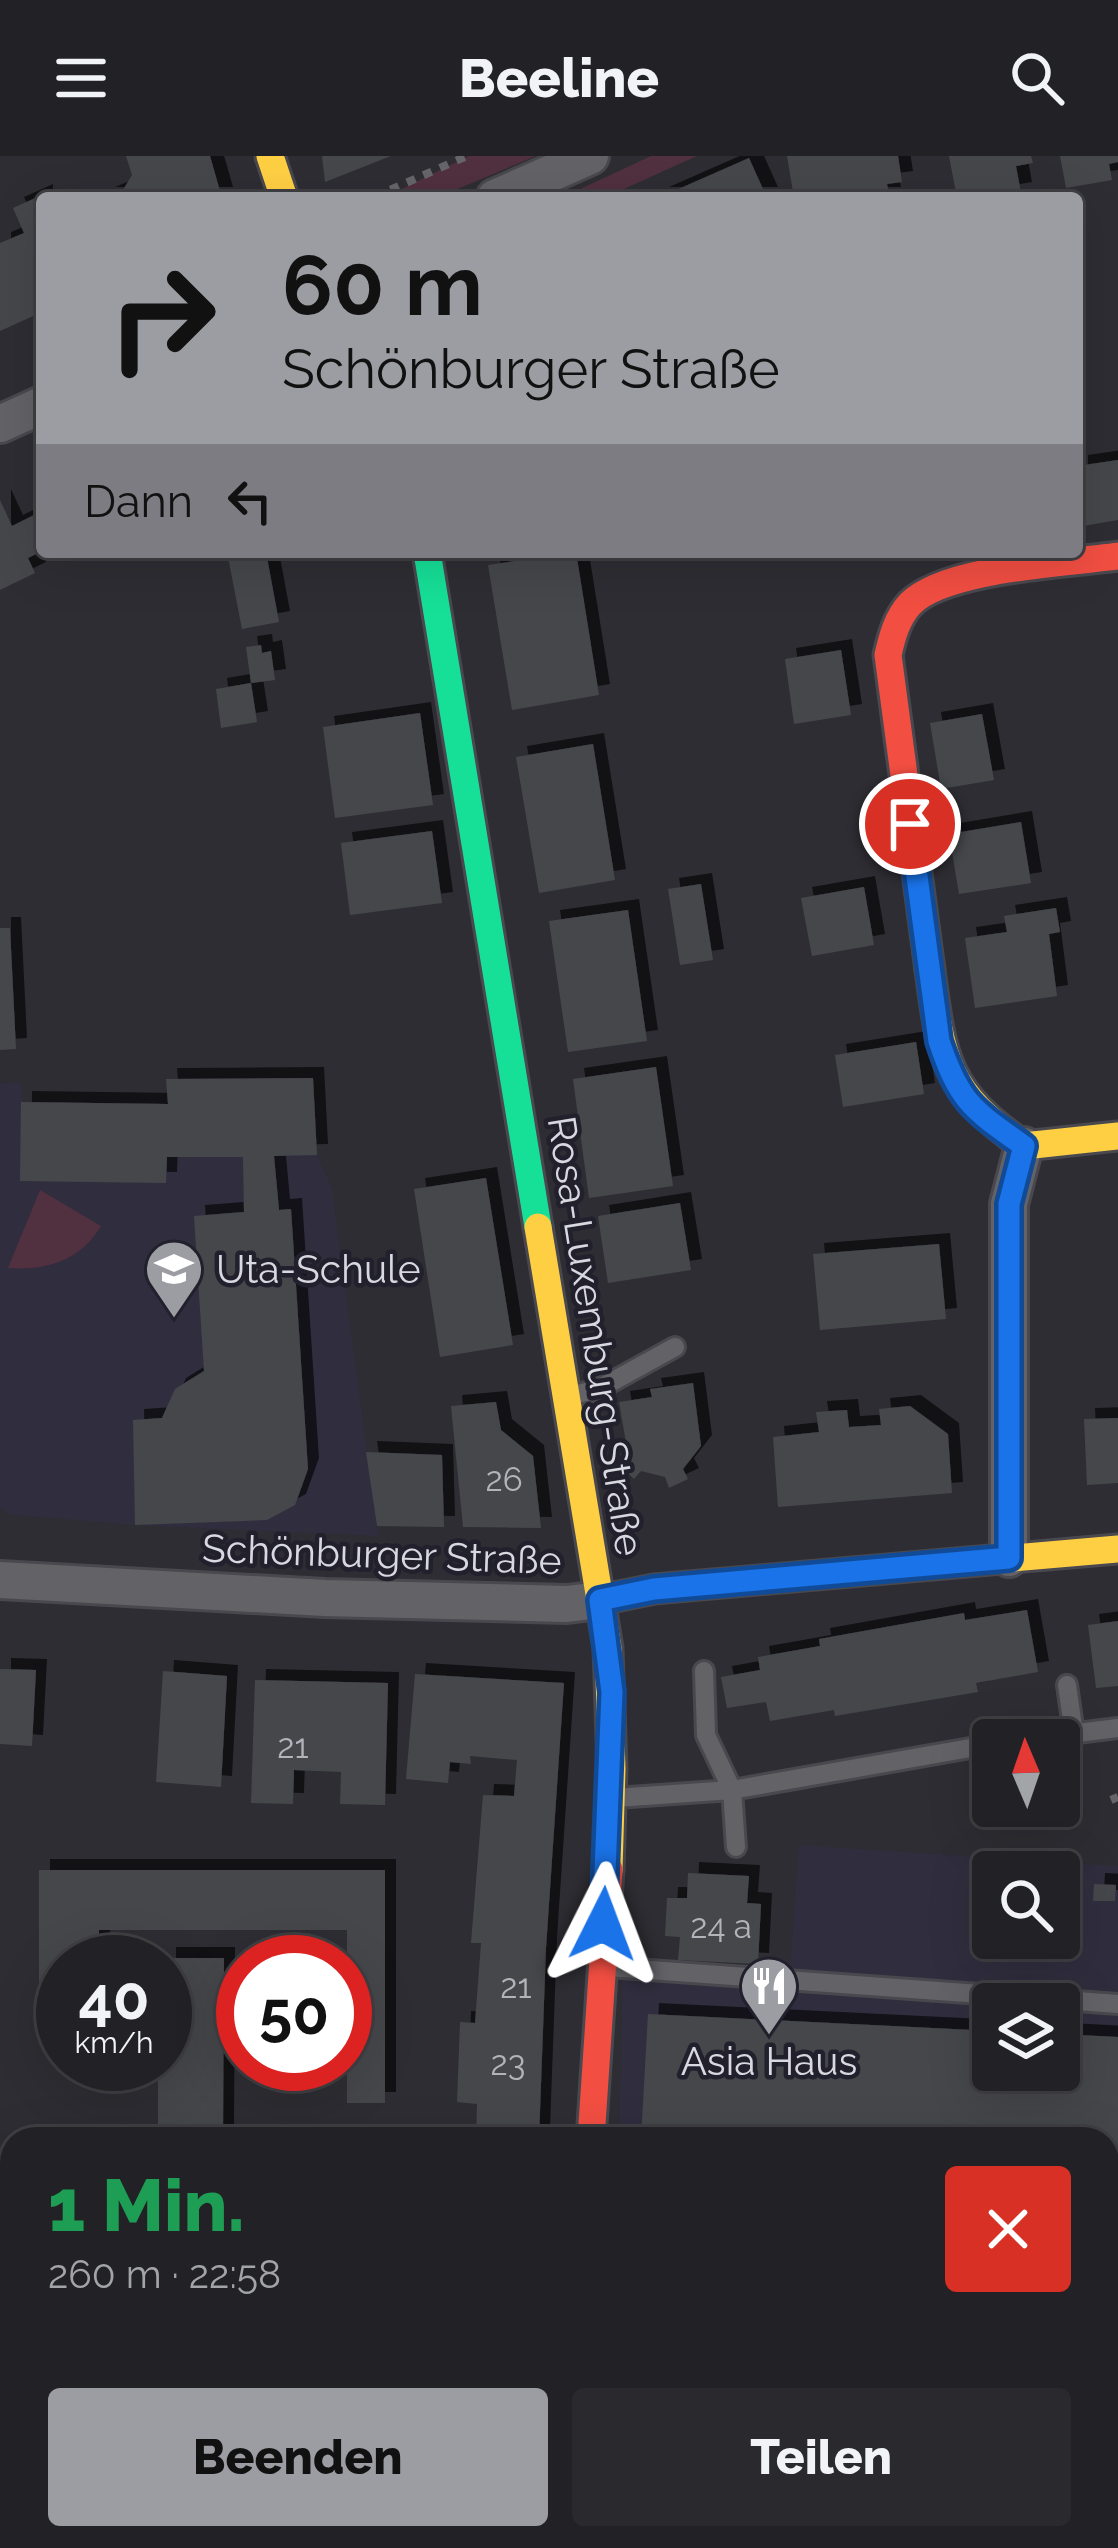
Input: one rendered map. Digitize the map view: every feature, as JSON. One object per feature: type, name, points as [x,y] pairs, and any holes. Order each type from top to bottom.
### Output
[{"type":"main road","points":[[270,156],[282,192]]},
{"type":"main road","points":[[1118,556],[948,583],[916,598],[895,624],[888,655],[939,1041],[949,1071],[973,1110],[1024,1146],[1118,1136]]},
{"type":"main road","name":"Rosa-Luxemburg-Straße","points":[[428,558],[612,1692],[592,2127]]},
{"type":"main road","name":"Schönburger Straße","points":[[600,1600],[654,1589],[1118,1549]]},
{"type":"street","points":[[509,192],[590,156]]},
{"type":"street","points":[[0,424],[36,408]]},
{"type":"street","points":[[1009,1558],[1009,1204],[1024,1146]]},
{"type":"street","name":"Schönburger Straße","points":[[0,1580],[325,1598],[568,1604],[600,1600]]},
{"type":"lane","points":[[566,1395],[597,1390],[675,1347]]},
{"type":"lane","points":[[704,1671],[706,1735],[732,1790],[736,1847]]},
{"type":"lane","points":[[1066,1685],[1072,1719]]},
{"type":"lane","points":[[1080,1733],[1118,1728]]},
{"type":"lane","points":[[610,1798],[732,1790],[972,1748]]},
{"type":"lane","points":[[601,1966],[1118,2004]]},
{"type":"path","points":[[385,192],[467,156]]},
{"type":"shaded area","points":[[469,156],[536,156],[450,192],[395,192]]},
{"type":"shaded area","points":[[651,156],[697,156],[617,192],[574,192]]},
{"type":"shaded area","name":"Uta-Schule","points":[[313,1078],[317,1155],[332,1189],[378,1536],[7,1514],[0,1508],[0,1084],[21,1082],[22,1102],[167,1104],[166,1079]]},
{"type":"shaded area","points":[[40,1190],[101,1226],[84,1247],[62,1261],[8,1268]]},
{"type":"shaded area","points":[[799,1845],[972,1856],[972,1959],[1080,1959],[1080,1863],[1118,1866],[1118,2127],[619,2127],[623,1963],[790,1972]]},
{"type":"building","points":[[126,156],[210,156],[220,192],[118,192],[132,175]]},
{"type":"building","points":[[322,156],[391,156],[325,182]]},
{"type":"building","points":[[787,156],[898,156],[902,182],[887,184],[889,192],[793,192]]},
{"type":"building","points":[[949,156],[1031,156],[1033,163],[1016,166],[1021,192],[956,192]]},
{"type":"building","points":[[1060,156],[1118,156],[1118,162],[1109,164],[1112,180],[1066,188]]},
{"type":"building","points":[[749,158],[764,192],[672,192]]},
{"type":"building","points":[[36,198],[36,315],[0,331],[0,243],[24,233],[13,208]]},
{"type":"building","points":[[1118,460],[1118,520],[1083,526],[1083,465]]},
{"type":"building","points":[[0,500],[12,526],[36,514],[36,554],[28,558],[35,573],[0,590]]},
{"type":"building","points":[[228,558],[267,558],[279,622],[242,629]]},
{"type":"building","points":[[577,558],[599,695],[512,710],[488,565]]},
{"type":"building","points":[[261,645],[262,653],[271,651],[275,680],[251,683],[246,647]]},
{"type":"building","points":[[841,650],[851,715],[794,724],[785,659]]},
{"type":"building","points":[[251,683],[257,722],[221,728],[216,689]]},
{"type":"building","points":[[420,713],[433,805],[335,818],[323,727]]},
{"type":"building","points":[[982,714],[994,780],[941,789],[930,723]]},
{"type":"building","points":[[593,744],[615,880],[539,893],[516,757]]},
{"type":"building","points":[[1021,822],[1031,883],[959,894],[949,834]]},
{"type":"building","points":[[432,831],[442,903],[350,915],[341,843]]},
{"type":"building","points":[[701,884],[713,960],[680,965],[668,889]]},
{"type":"building","points":[[864,887],[874,945],[812,956],[801,898]]},
{"type":"building","points":[[1056,908],[1060,932],[1049,934],[1057,996],[975,1008],[965,938],[1007,932],[1004,916]]},
{"type":"building","points":[[628,910],[647,1041],[568,1052],[549,921]]},
{"type":"building","points":[[0,928],[10,928],[16,1049],[0,1050]]},
{"type":"building","points":[[916,1042],[924,1094],[843,1107],[835,1055]]},
{"type":"building","points":[[656,1067],[673,1186],[589,1198],[573,1079]]},
{"type":"building","points":[[313,1078],[317,1155],[274,1156],[279,1210],[291,1209],[308,1469],[295,1505],[267,1520],[135,1525],[133,1420],[162,1418],[175,1389],[204,1371],[194,1216],[244,1212],[243,1157],[167,1157],[166,1183],[20,1181],[21,1102],[168,1104],[166,1079]]},
{"type":"building","points":[[486,1178],[513,1345],[440,1357],[414,1189]]},
{"type":"building","points":[[680,1203],[691,1270],[608,1283],[598,1216]]},
{"type":"building","points":[[939,1244],[946,1319],[820,1330],[813,1254]]},
{"type":"building","points":[[693,1383],[701,1446],[683,1469],[688,1479],[669,1488],[665,1477],[641,1471],[634,1479],[622,1467],[629,1460],[619,1402],[652,1397],[650,1389]]},
{"type":"building","points":[[496,1402],[501,1430],[533,1456],[541,1528],[463,1527],[451,1406]]},
{"type":"building","points":[[910,1406],[948,1434],[952,1493],[778,1507],[773,1437],[819,1432],[816,1412],[847,1410],[849,1427],[881,1425],[879,1409]]},
{"type":"building","points":[[1118,1418],[1118,1483],[1087,1485],[1084,1419]]},
{"type":"building","points":[[366,1452],[442,1455],[444,1527],[377,1526]]},
{"type":"building","points":[[1027,1610],[1038,1672],[976,1683],[978,1692],[835,1716],[834,1710],[770,1721],[766,1702],[727,1708],[721,1677],[760,1670],[758,1657],[820,1646],[819,1639],[964,1613],[965,1620]]},
{"type":"building","points":[[1118,1621],[1118,1686],[1096,1688],[1088,1625]]},
{"type":"building","points":[[0,1669],[36,1670],[32,1746],[0,1744]]},
{"type":"building","points":[[163,1671],[227,1676],[221,1787],[156,1782]]},
{"type":"building","points":[[415,1674],[564,1683],[539,2127],[476,2127],[477,2104],[457,2102],[460,2022],[475,2023],[481,1943],[471,1943],[483,1795],[514,1796],[517,1760],[470,1756],[471,1764],[450,1762],[448,1783],[406,1779]]},
{"type":"building","points":[[255,1680],[388,1683],[385,1805],[340,1804],[341,1772],[294,1770],[293,1804],[251,1803]]},
{"type":"building","points":[[39,1870],[385,1870],[385,2103],[347,2103],[347,2091],[372,2091],[372,1935],[347,1935],[347,1930],[99,1930],[99,1935],[39,1935]]},
{"type":"building","points":[[688,1873],[749,1876],[747,1903],[761,1904],[758,1964],[678,1960],[680,1937],[665,1936],[667,1898],[687,1898]]},
{"type":"building","points":[[1094,1884],[1116,1885],[1115,1901],[1093,1901]]},
{"type":"building","points":[[192,1958],[216,1958],[216,2091],[223,2091],[223,2127],[158,2127],[158,2091],[192,2091]]},
{"type":"building","points":[[648,2014],[972,2030],[972,2091],[1080,2091],[1080,2035],[1118,2037],[1118,2127],[642,2127]]},
{"type":"traffic: fast","points":[[428,558],[538,1227]]},
{"type":"traffic: slow","points":[[270,156],[282,192]]},
{"type":"traffic: slow","points":[[930,970],[952,1071],[978,1108],[998,1126],[1024,1146],[1118,1136]]},
{"type":"traffic: slow","points":[[538,1227],[608,1648],[609,1870]]},
{"type":"traffic: slow","points":[[600,1600],[654,1589],[1118,1549]]},
{"type":"traffic: jam","points":[[930,970],[888,655],[898,622],[910,604],[950,582],[1008,569],[1118,556]]},
{"type":"traffic: jam","points":[[592,2127],[609,1870]]},
{"type":"place","name":"Uta-Schule","points":[[174,1320]]},
{"type":"place","name":"Asia Haus","points":[[769,2037]]},
{"type":"route","points":[[603,1924],[612,1692],[600,1600],[654,1589],[1009,1558],[1009,1204],[1024,1146],[973,1110],[949,1071],[939,1041],[910,824]]}]
